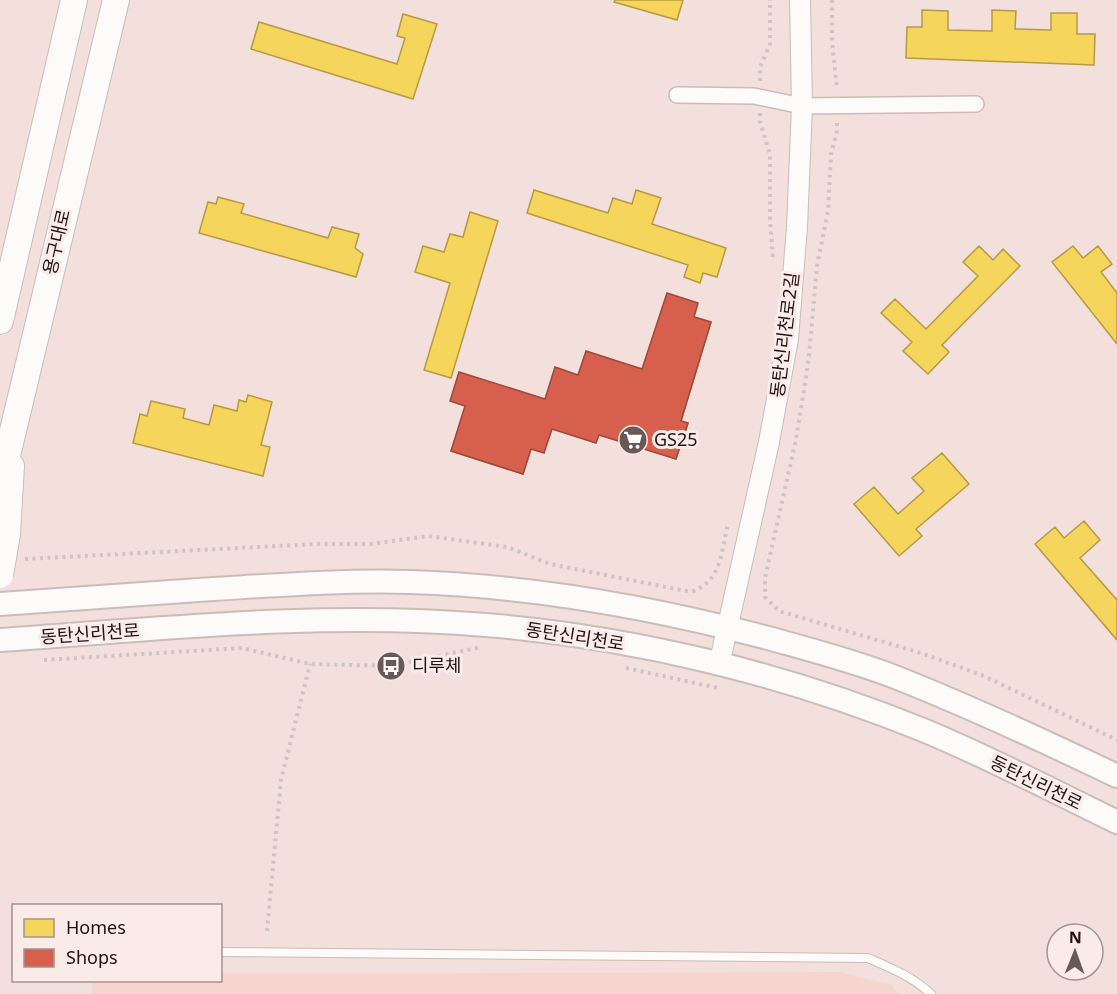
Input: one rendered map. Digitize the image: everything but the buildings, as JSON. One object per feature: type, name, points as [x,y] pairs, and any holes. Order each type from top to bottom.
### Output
[{"type":"highway","points":[[0,321],[74,0]]},
{"type":"highway","name":"용구대로","points":[[0,485],[116,0]]},
{"type":"highway","points":[[0,575],[7,534],[15,420]]},
{"type":"main road","name":"동탄신리천로","points":[[0,604],[343,582],[408,582],[537,592],[607,602],[727,627],[837,657],[894,677],[1001,721],[1117,776]]},
{"type":"main road","name":"동탄신리천로","points":[[0,640],[291,621],[420,621],[551,632],[719,665],[767,677],[841,701],[924,730],[1117,822]]},
{"type":"street","name":"동탄신리천로2길","points":[[719,665],[734,589],[769,442],[788,339],[797,227],[802,106],[800,0]]},
{"type":"street","points":[[677,95],[754,96],[802,106],[976,104]]},
{"type":"lane","points":[[222,952],[868,958],[920,983],[931,994]]},
{"type":"path","points":[[760,67],[770,44],[770,0]]},
{"type":"path","points":[[832,0],[832,42],[837,80]]},
{"type":"path","points":[[760,121],[770,155],[770,218],[774,269]]},
{"type":"path","points":[[23,560],[316,544],[371,544],[428,536],[507,547],[550,564],[691,592],[710,583],[715,575],[729,522]]},
{"type":"path","points":[[765,597],[779,611],[921,653],[984,676],[1117,740]]},
{"type":"path","points":[[40,661],[242,648],[310,664],[391,666],[482,647],[493,648]]},
{"type":"path","points":[[267,931],[281,780],[310,664]]},
{"type":"path","points":[[623,667],[729,690]]},
{"type":"shaded area","points":[[840,972],[891,985],[899,994],[91,994],[92,982],[222,982],[222,974]]},
{"type":"place","name":"GS25","points":[[633,440]]},
{"type":"place","name":"디루체","points":[[391,666]]}]
